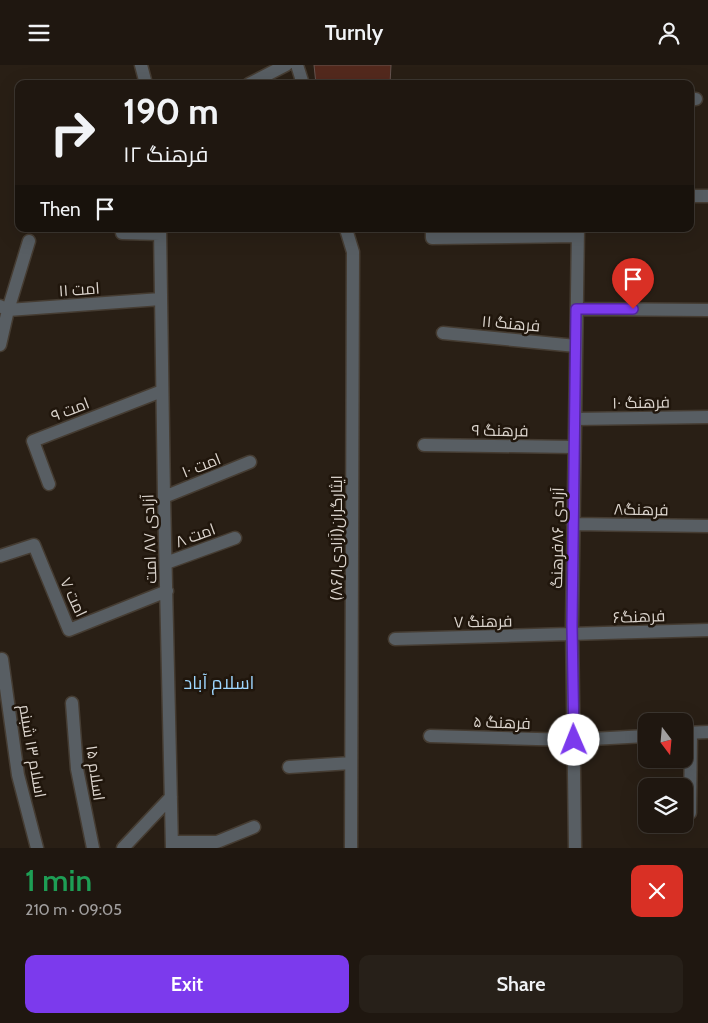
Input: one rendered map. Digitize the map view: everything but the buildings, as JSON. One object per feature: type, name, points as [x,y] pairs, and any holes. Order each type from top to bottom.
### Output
[{"type":"street","points":[[141,65],[145,80]]},
{"type":"street","points":[[257,80],[286,65]]},
{"type":"street","points":[[297,65],[302,80]]},
{"type":"street","points":[[694,196],[708,196]]},
{"type":"street","points":[[122,233],[141,232]]},
{"type":"street","name":"آزادی ۸۷ امت","points":[[160,232],[172,845]]},
{"type":"street","name":"ایثارگران(آزادی۸۶/۱)","points":[[347,232],[353,252],[351,848]]},
{"type":"street","points":[[432,232],[432,238],[578,232]]},
{"type":"street","name":"آزادی ۸۶فرهنگ","points":[[576,848],[572,635],[578,232]]},
{"type":"street","points":[[0,345],[4,308],[30,241]]},
{"type":"street","name":"امت ۱۱","points":[[4,308],[161,299]]},
{"type":"street","points":[[576,309],[708,310]]},
{"type":"street","name":"فرهنگ ۱۱","points":[[443,333],[576,346]]},
{"type":"street","name":"امت ۹","points":[[49,484],[33,441],[162,391]]},
{"type":"street","name":"فرهنگ ۱۰","points":[[575,419],[708,417]]},
{"type":"street","name":"فرهنگ ۹","points":[[424,445],[574,447]]},
{"type":"street","name":"امت ۱۰","points":[[164,497],[250,463]]},
{"type":"street","name":"فرهنگ۸","points":[[573,524],[708,526]]},
{"type":"street","name":"امت ۸","points":[[166,563],[235,538]]},
{"type":"street","name":"امت ۷","points":[[0,556],[34,545],[69,630],[167,591]]},
{"type":"street","name":"فرهنگ۶","points":[[572,635],[708,630]]},
{"type":"street","name":"فرهنگ ۷","points":[[395,639],[572,635]]},
{"type":"street","name":"اسلام ۱۳ شبنم","points":[[2,659],[18,775],[37,848]]},
{"type":"street","name":"اسلام ۱۵","points":[[72,703],[77,769],[93,848]]},
{"type":"street","points":[[693,733],[708,732]]},
{"type":"street","name":"فرهنگ ۵","points":[[430,736],[574,740],[638,736]]},
{"type":"street","points":[[289,767],[351,763]]},
{"type":"street","points":[[123,848],[171,797]]},
{"type":"street","points":[[172,845],[217,842],[254,827]]},
{"type":"district","name":"اسلام آباد","points":[[219,683]]},
{"type":"route","points":[[574,740],[572,625],[576,309],[633,309]]}]
